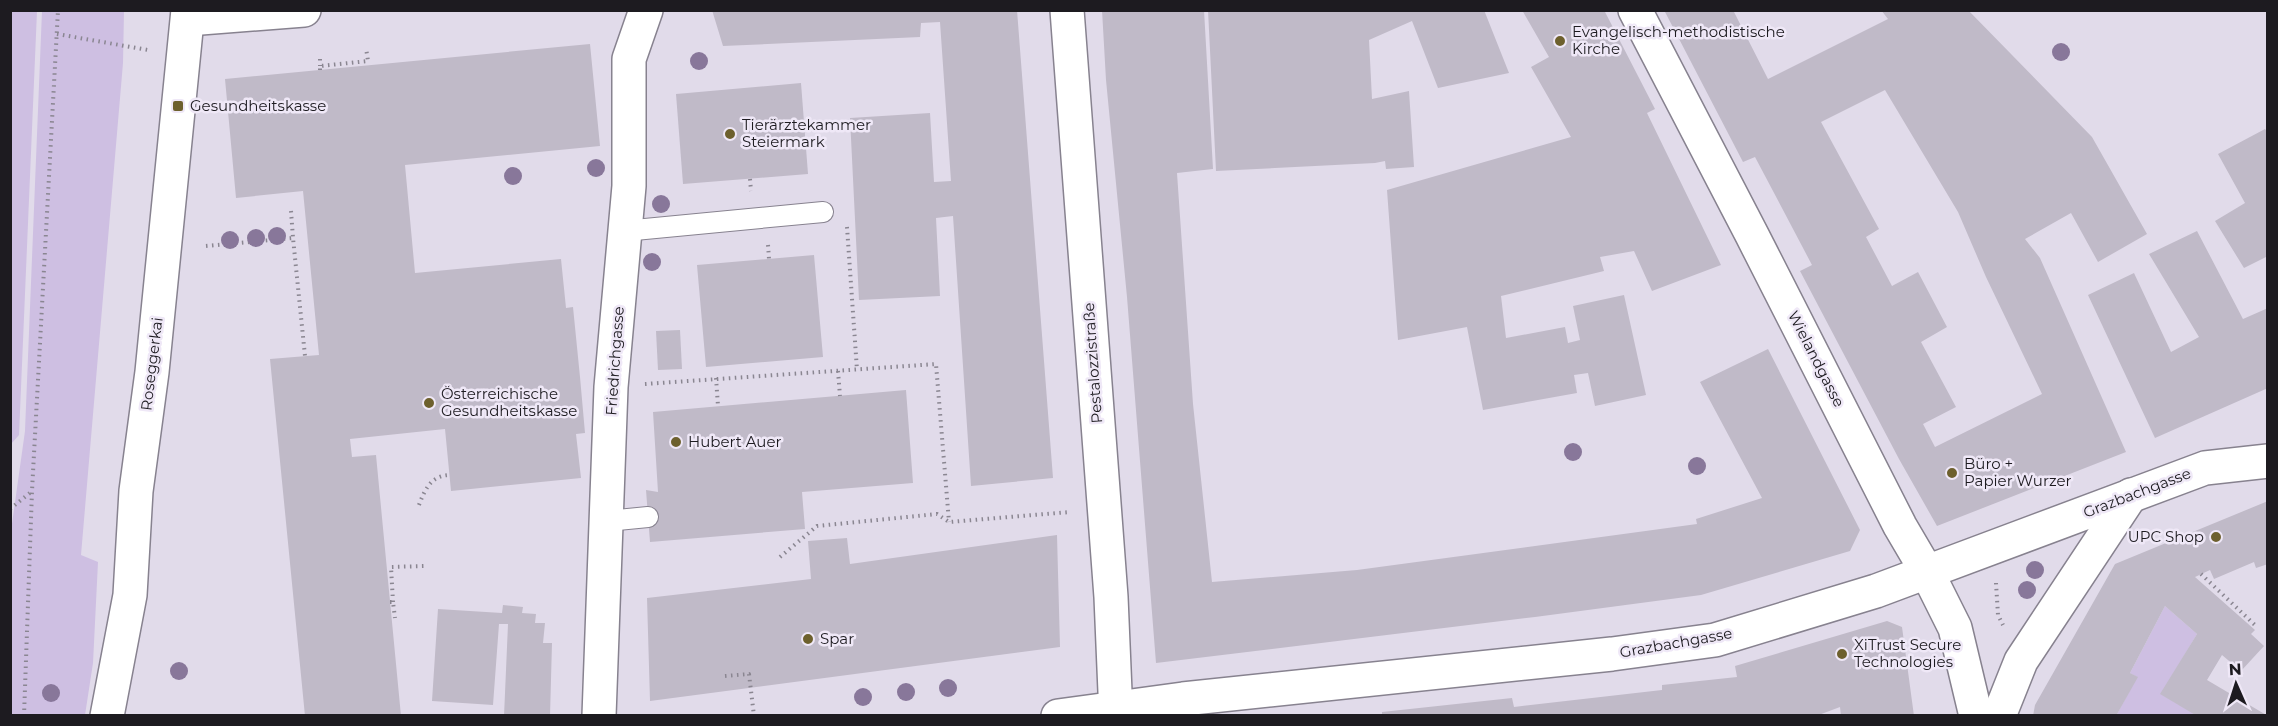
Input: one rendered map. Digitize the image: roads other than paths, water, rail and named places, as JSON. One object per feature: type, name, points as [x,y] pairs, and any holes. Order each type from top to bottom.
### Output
[{"type":"main road","points":[[188,15],[304,10]]},
{"type":"main road","name":"Friedrichgasse","points":[[599,716],[612,387],[629,186],[629,59],[646,10]]},
{"type":"main road","name":"Pestalozzistraße","points":[[1066,10],[1111,597],[1116,711]]},
{"type":"main road","name":"Wielandgasse","points":[[1635,10],[1900,526],[1927,572],[1955,628],[1976,716]]},
{"type":"main road","name":"Roseggerkai","points":[[107,716],[130,595],[136,491],[152,372],[188,15]]},
{"type":"main road","name":"Grazbachgasse","points":[[1058,716],[1612,654],[1715,640],[1876,591],[2205,468],[2268,461]]},
{"type":"main road","points":[[2000,716],[2021,661],[2131,495]]},
{"type":"lane","points":[[624,231],[823,212]]},
{"type":"lane","points":[[607,521],[648,517]]},
{"type":"place","name":"Evangelisch-methodistische Kirche","points":[[1560,41]]},
{"type":"place","name":"Gesundheitskasse","points":[[178,106]]},
{"type":"place","name":"Tierärztekammer Steiermark","points":[[730,134]]},
{"type":"place","name":"Österreichische Gesundheitskasse","points":[[429,403]]},
{"type":"place","name":"Hubert Auer","points":[[676,442]]},
{"type":"place","name":"Büro + Papier Wurzer","points":[[1952,473]]},
{"type":"place","name":"UPC Shop","points":[[2216,537]]},
{"type":"place","name":"Spar","points":[[808,639]]},
{"type":"place","name":"XiTrust Secure Technologies","points":[[1842,654]]}]
